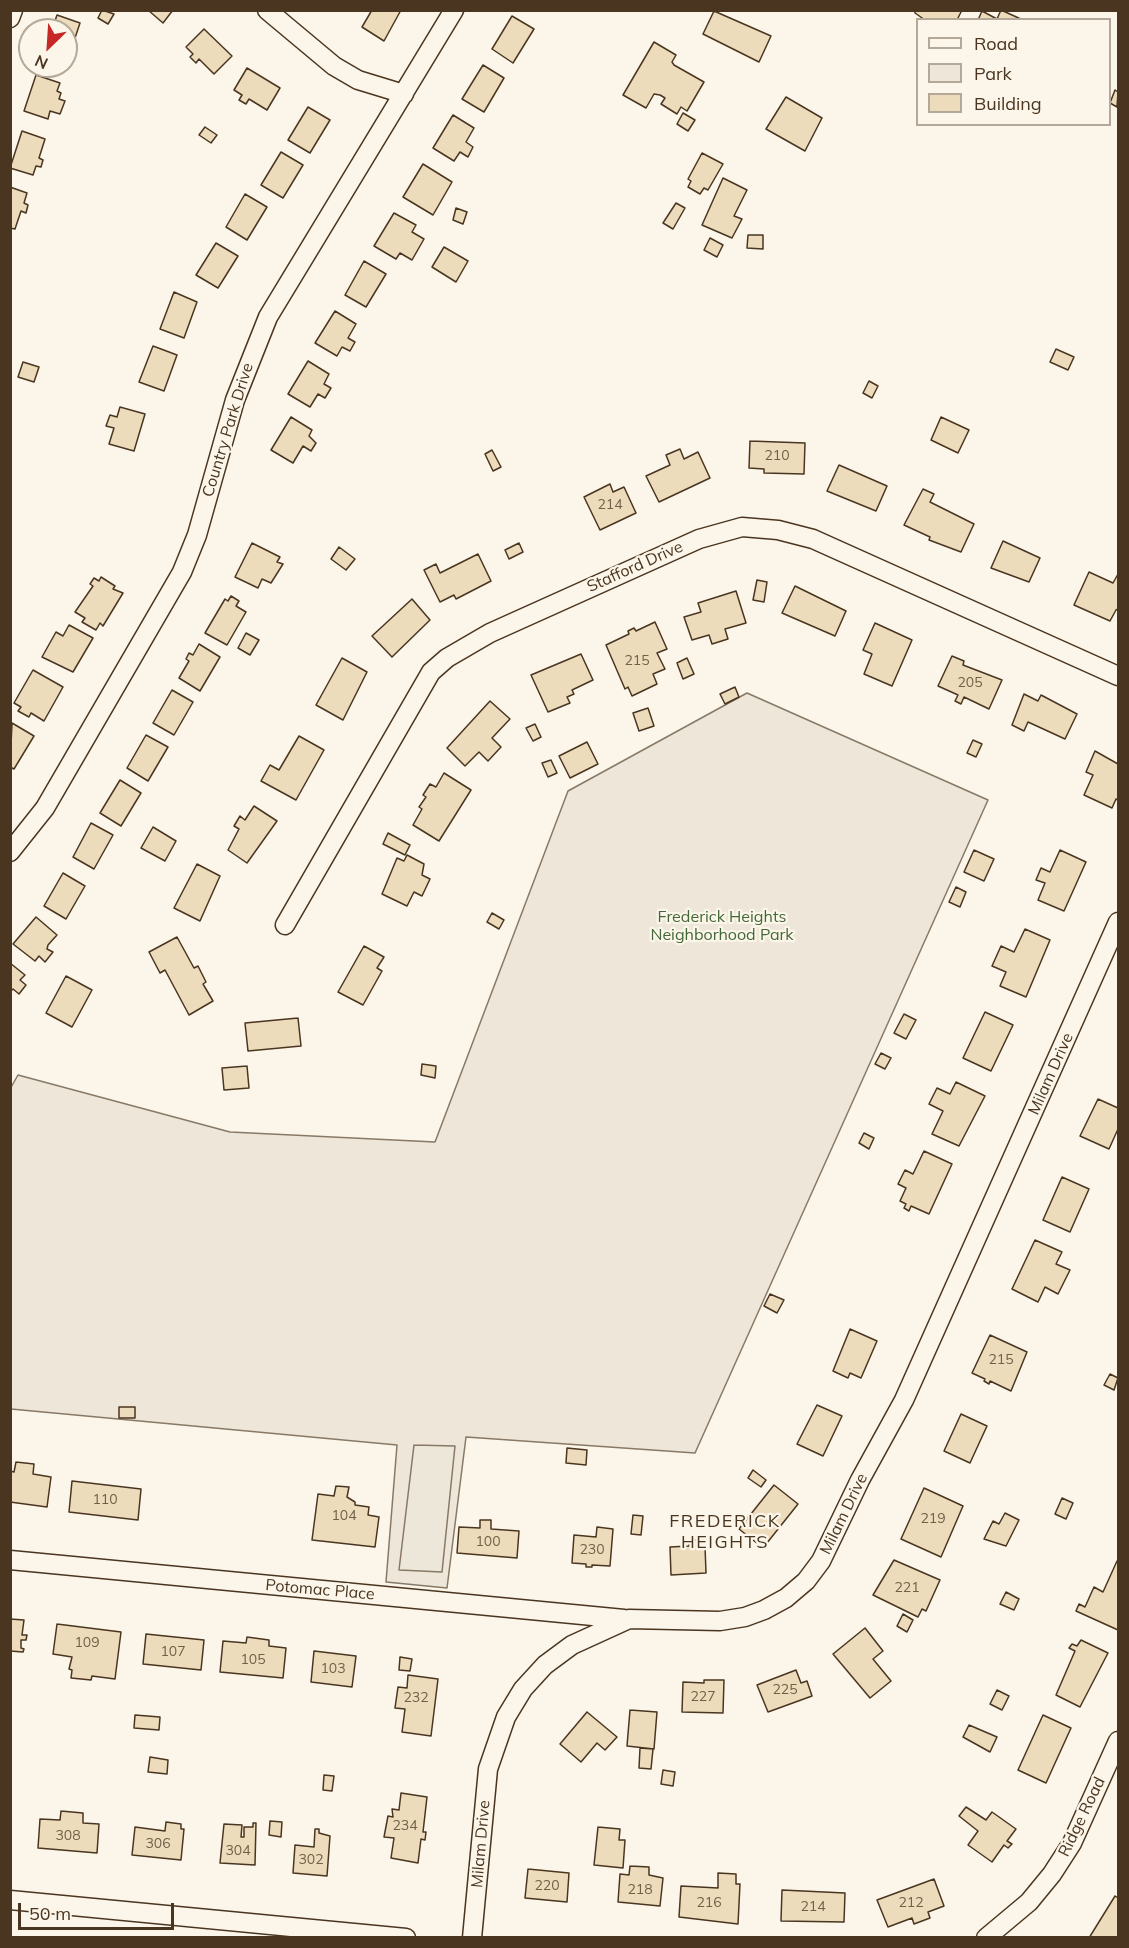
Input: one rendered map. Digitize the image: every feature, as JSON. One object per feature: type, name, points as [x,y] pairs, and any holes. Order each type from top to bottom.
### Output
[{"type":"street","points":[[10,18],[13,10]]},
{"type":"street","points":[[267,10],[334,66],[358,80],[404,94]]},
{"type":"street","name":"Country Park Drive","points":[[10,852],[45,808],[182,572],[197,535],[235,400],[268,317],[454,10]]},
{"type":"street","name":"Stafford Drive","points":[[285,925],[431,672],[447,658],[490,633],[699,539],[742,527],[778,530],[813,538],[1119,676]]},
{"type":"street","name":"Milam Drive","points":[[472,1938],[488,1769],[506,1717],[523,1689],[545,1665],[572,1645],[629,1619],[720,1621],[745,1617],[786,1598],[806,1581],[821,1561],[860,1480],[904,1400],[1119,922]]},
{"type":"street","name":"Potomac Place","points":[[10,1560],[629,1619]]},
{"type":"street","name":"Ridge Road","points":[[986,1938],[1029,1902],[1052,1874],[1072,1843],[1119,1741]]},
{"type":"street","points":[[10,1900],[406,1938]]},
{"type":"green space","name":"Frederick Heights Neighborhood Park","points":[[747,693],[988,800],[695,1453],[466,1437],[447,1588],[386,1582],[397,1445],[11,1409],[10,1089],[18,1075],[230,1132],[435,1142],[568,791]]},
{"type":"shaded area","points":[[414,1445],[455,1446],[442,1572],[399,1570]]},
{"type":"building","points":[[102,10],[114,14],[108,24],[98,18]]},
{"type":"building","points":[[148,10],[173,10],[163,23]]},
{"type":"building","points":[[372,10],[401,10],[384,41],[362,27]]},
{"type":"building","points":[[915,10],[962,10],[958,18],[922,18],[915,13]]},
{"type":"building","points":[[1001,10],[1019,18],[997,18]]},
{"type":"building","points":[[714,11],[771,36],[759,62],[703,34]]},
{"type":"building","points":[[982,11],[995,18],[979,18]]},
{"type":"building","points":[[512,16],[534,29],[513,63],[492,49]]},
{"type":"building","points":[[204,29],[232,56],[214,74],[199,59],[196,63],[190,57],[193,54],[186,47]]},
{"type":"building","points":[[654,42],[676,55],[672,62],[674,65],[704,82],[687,111],[681,107],[677,114],[661,104],[665,98],[660,95],[654,94],[646,108],[623,95]]},
{"type":"building","points":[[483,65],[504,78],[484,112],[462,99]]},
{"type":"building","points":[[247,68],[280,88],[267,110],[249,99],[246,104],[239,100],[242,95],[234,90]]},
{"type":"building","points":[[35,78],[45,78],[60,83],[57,91],[61,93],[59,99],[65,101],[60,114],[50,111],[48,119],[24,111]]},
{"type":"building","points":[[1115,90],[1118,92],[1117,107],[1111,104]]},
{"type":"building","points":[[786,97],[822,118],[805,151],[766,129]]},
{"type":"building","points":[[308,107],[330,120],[310,153],[288,140]]},
{"type":"building","points":[[683,113],[695,120],[688,131],[677,124]]},
{"type":"building","points":[[453,115],[474,128],[466,142],[473,147],[468,157],[460,152],[454,161],[433,148]]},
{"type":"building","points":[[205,127],[217,135],[211,143],[199,135]]},
{"type":"building","points":[[22,131],[45,139],[39,158],[43,160],[41,167],[36,166],[33,175],[10,168]]},
{"type":"building","points":[[281,152],[303,165],[283,198],[261,185]]},
{"type":"building","points":[[702,153],[723,164],[708,190],[704,188],[700,194],[688,187],[691,181],[688,179]]},
{"type":"building","points":[[423,164],[452,182],[433,215],[403,197]]},
{"type":"building","points":[[723,178],[747,190],[734,216],[742,219],[732,238],[702,225]]},
{"type":"building","points":[[10,187],[27,193],[24,203],[28,205],[26,213],[21,211],[15,229],[10,228]]},
{"type":"building","points":[[245,194],[267,207],[247,240],[226,227]]},
{"type":"building","points":[[676,203],[685,208],[673,229],[663,223]]},
{"type":"building","points":[[456,208],[467,212],[463,224],[453,220]]},
{"type":"building","points":[[394,213],[416,225],[412,232],[424,239],[412,260],[400,253],[396,259],[374,246]]},
{"type":"building","points":[[748,235],[763,235],[763,249],[747,248]]},
{"type":"building","points":[[710,238],[723,245],[717,257],[704,250]]},
{"type":"building","points":[[216,243],[238,256],[218,288],[196,275]]},
{"type":"building","points":[[444,247],[468,261],[456,282],[432,267]]},
{"type":"building","points":[[364,261],[386,274],[366,307],[345,295]]},
{"type":"building","points":[[174,292],[197,302],[184,338],[160,329]]},
{"type":"building","points":[[335,311],[356,324],[348,338],[355,342],[350,351],[342,347],[337,356],[315,343]]},
{"type":"building","points":[[153,346],[177,355],[164,391],[139,382]]},
{"type":"building","points":[[1056,349],[1074,357],[1068,370],[1050,362]]},
{"type":"building","points":[[308,361],[329,374],[324,384],[331,388],[325,398],[318,394],[310,407],[288,394]]},
{"type":"building","points":[[23,362],[39,367],[34,382],[18,377]]},
{"type":"building","points":[[869,381],[878,386],[872,398],[863,393]]},
{"type":"building","points":[[120,407],[145,414],[134,451],[109,444],[114,428],[106,426],[110,415],[117,417]]},
{"type":"building","points":[[291,417],[312,430],[309,436],[316,443],[311,451],[303,446],[293,463],[271,450]]},
{"type":"building","points":[[941,417],[969,430],[958,453],[931,440]]},
{"type":"building","points":[[750,441],[805,443],[804,474],[764,473],[764,469],[749,468]]},
{"type":"building","points":[[680,449],[684,459],[698,452],[710,478],[659,502],[646,476],[670,465],[666,455]]},
{"type":"building","points":[[492,450],[501,467],[493,471],[485,454]]},
{"type":"building","points":[[839,465],[887,486],[876,511],[827,491]]},
{"type":"building","points":[[610,484],[613,492],[624,487],[636,513],[600,530],[584,497]]},
{"type":"building","points":[[923,489],[934,494],[930,502],[974,524],[961,552],[929,540],[930,537],[904,525]]},
{"type":"building","points":[[1003,541],[1040,558],[1029,582],[991,568]]},
{"type":"building","points":[[252,543],[280,557],[277,562],[283,564],[271,583],[262,579],[258,588],[235,577]]},
{"type":"building","points":[[519,543],[523,552],[509,559],[505,550]]},
{"type":"building","points":[[339,547],[355,559],[346,570],[331,559]]},
{"type":"building","points":[[478,554],[491,581],[456,599],[454,595],[440,602],[424,570],[436,564],[440,573]]},
{"type":"building","points":[[1089,572],[1113,583],[1118,574],[1118,609],[1110,621],[1074,605]]},
{"type":"building","points":[[101,577],[115,586],[113,589],[123,593],[103,626],[100,623],[96,630],[82,622],[85,618],[75,612],[93,586],[90,584],[94,578],[99,581]]},
{"type":"building","points":[[757,580],[767,582],[764,602],[753,600]]},
{"type":"building","points":[[795,586],[846,611],[835,636],[782,613]]},
{"type":"building","points":[[736,591],[746,623],[725,629],[728,639],[712,644],[709,635],[692,640],[684,617],[701,612],[698,603]]},
{"type":"building","points":[[231,596],[239,601],[236,606],[246,612],[227,645],[205,633],[225,599],[228,601]]},
{"type":"building","points":[[412,599],[430,620],[392,657],[372,636]]},
{"type":"building","points":[[655,622],[667,649],[657,653],[665,669],[653,674],[657,684],[632,696],[628,687],[625,689],[606,645],[629,634],[628,631],[634,628],[636,631]]},
{"type":"building","points":[[875,623],[912,640],[892,686],[864,674],[872,654],[863,650]]},
{"type":"building","points":[[69,625],[93,638],[73,672],[42,657],[56,632],[63,636]]},
{"type":"building","points":[[246,633],[259,640],[250,655],[238,648]]},
{"type":"building","points":[[199,644],[220,657],[200,691],[179,678],[189,661],[186,659],[189,653],[193,655]]},
{"type":"building","points":[[581,654],[593,680],[572,690],[574,694],[567,697],[570,703],[548,712],[531,675]]},
{"type":"building","points":[[952,656],[964,661],[963,665],[1002,680],[989,709],[964,697],[961,704],[955,701],[958,695],[938,686]]},
{"type":"building","points":[[342,658],[367,672],[343,720],[316,705]]},
{"type":"building","points":[[687,658],[694,674],[683,679],[677,663]]},
{"type":"building","points":[[33,670],[63,687],[44,721],[31,713],[29,717],[18,711],[21,707],[14,703]]},
{"type":"building","points":[[735,687],[739,697],[725,704],[720,694]]},
{"type":"building","points":[[172,690],[193,702],[174,735],[153,723]]},
{"type":"building","points":[[1024,694],[1038,701],[1041,695],[1077,714],[1065,739],[1028,722],[1024,731],[1012,725]]},
{"type":"building","points":[[490,701],[510,719],[492,738],[501,747],[488,761],[479,752],[465,766],[447,748]]},
{"type":"building","points":[[648,708],[654,726],[639,731],[633,713]]},
{"type":"building","points":[[12,723],[34,736],[14,769],[10,767]]},
{"type":"building","points":[[535,724],[541,737],[533,741],[526,728]]},
{"type":"building","points":[[146,735],[168,747],[148,781],[127,768]]},
{"type":"building","points":[[299,736],[324,750],[296,800],[261,781],[270,765],[279,770]]},
{"type":"building","points":[[973,740],[982,744],[976,757],[967,753]]},
{"type":"building","points":[[587,742],[598,764],[570,778],[559,756]]},
{"type":"building","points":[[1095,751],[1118,764],[1118,800],[1116,799],[1112,808],[1084,795],[1093,775],[1086,772]]},
{"type":"building","points":[[551,760],[557,773],[548,777],[542,763]]},
{"type":"building","points":[[444,773],[471,790],[439,841],[413,825],[422,809],[419,807],[426,797],[423,795],[430,784],[436,787]]},
{"type":"building","points":[[120,780],[141,793],[121,826],[100,813]]},
{"type":"building","points":[[254,806],[277,821],[247,863],[228,850],[239,829],[234,826],[240,816],[245,820]]},
{"type":"building","points":[[91,823],[113,835],[94,869],[73,857]]},
{"type":"building","points":[[153,827],[176,841],[165,861],[141,848]]},
{"type":"building","points":[[388,833],[410,845],[405,855],[383,844]]},
{"type":"building","points":[[974,850],[994,859],[984,881],[964,872]]},
{"type":"building","points":[[1060,850],[1086,862],[1064,911],[1038,900],[1045,883],[1036,880],[1041,868],[1050,872]]},
{"type":"building","points":[[407,855],[424,864],[422,875],[430,879],[422,896],[414,892],[407,906],[382,894],[397,858],[404,861]]},
{"type":"building","points":[[197,864],[220,876],[200,921],[174,908]]},
{"type":"building","points":[[63,873],[85,886],[66,919],[44,906]]},
{"type":"building","points":[[956,887],[966,892],[960,907],[949,902]]},
{"type":"building","points":[[492,913],[504,920],[499,929],[487,922]]},
{"type":"building","points":[[36,917],[57,935],[48,945],[47,949],[53,952],[45,962],[39,956],[35,961],[13,944]]},
{"type":"building","points":[[1025,929],[1050,940],[1026,997],[1000,986],[1006,972],[992,966],[1001,946],[1014,952]]},
{"type":"building","points":[[177,937],[194,968],[198,966],[206,982],[203,984],[213,1001],[189,1015],[165,970],[160,973],[149,952]]},
{"type":"building","points":[[364,946],[384,957],[377,968],[382,971],[363,1005],[338,992]]},
{"type":"building","points":[[10,963],[25,975],[20,980],[26,985],[19,994],[13,989],[10,992]]},
{"type":"building","points":[[66,976],[92,990],[72,1027],[46,1013]]},
{"type":"building","points":[[985,1012],[1013,1025],[991,1071],[963,1058]]},
{"type":"building","points":[[904,1014],[916,1020],[906,1039],[894,1033]]},
{"type":"building","points":[[298,1018],[301,1046],[248,1051],[245,1023]]},
{"type":"building","points":[[881,1053],[891,1058],[885,1069],[875,1064]]},
{"type":"building","points":[[422,1064],[436,1066],[435,1078],[421,1075]]},
{"type":"building","points":[[247,1066],[249,1088],[224,1090],[222,1068]]},
{"type":"building","points":[[956,1082],[985,1096],[959,1146],[932,1134],[943,1111],[929,1104],[937,1088],[950,1094]]},
{"type":"building","points":[[1098,1099],[1118,1108],[1118,1129],[1109,1149],[1080,1136]]},
{"type":"building","points":[[864,1133],[874,1138],[869,1149],[859,1143]]},
{"type":"building","points":[[924,1151],[952,1164],[929,1214],[911,1206],[909,1211],[904,1208],[906,1204],[900,1201],[906,1188],[898,1184],[905,1170],[913,1174]]},
{"type":"building","points":[[1062,1177],[1089,1189],[1070,1232],[1043,1220]]},
{"type":"building","points":[[1035,1240],[1062,1252],[1056,1264],[1070,1270],[1058,1294],[1045,1287],[1038,1302],[1012,1289]]},
{"type":"building","points":[[770,1294],[784,1300],[777,1313],[764,1306]]},
{"type":"building","points":[[850,1329],[877,1341],[861,1378],[850,1373],[848,1378],[833,1371]]},
{"type":"building","points":[[990,1335],[1027,1352],[1011,1391],[990,1381],[989,1384],[984,1381],[985,1379],[972,1373]]},
{"type":"building","points":[[1110,1374],[1118,1378],[1114,1390],[1104,1385]]},
{"type":"building","points":[[817,1405],[842,1416],[823,1456],[797,1444]]},
{"type":"building","points":[[119,1407],[135,1407],[135,1418],[119,1418]]},
{"type":"building","points":[[961,1414],[987,1426],[970,1463],[944,1451]]},
{"type":"building","points":[[567,1448],[587,1450],[586,1465],[566,1463]]},
{"type":"building","points":[[16,1462],[34,1464],[33,1474],[51,1477],[47,1507],[10,1502],[10,1471],[14,1472]]},
{"type":"building","points":[[753,1470],[766,1480],[761,1487],[748,1478]]},
{"type":"building","points":[[72,1481],[141,1489],[138,1520],[69,1512]]},
{"type":"building","points":[[774,1485],[798,1504],[763,1548],[739,1529]]},
{"type":"building","points":[[336,1486],[349,1487],[347,1497],[355,1502],[355,1505],[369,1507],[368,1515],[379,1517],[375,1547],[312,1540],[318,1494],[334,1496]]},
{"type":"building","points":[[924,1488],[963,1506],[941,1557],[901,1539]]},
{"type":"building","points":[[1062,1498],[1073,1503],[1066,1519],[1055,1514]]},
{"type":"building","points":[[1005,1513],[1019,1520],[1006,1546],[984,1539],[993,1521],[999,1524]]},
{"type":"building","points":[[633,1515],[643,1516],[641,1535],[631,1534]]},
{"type":"building","points":[[480,1520],[491,1520],[491,1529],[519,1531],[517,1558],[457,1553],[459,1527],[480,1528]]},
{"type":"building","points":[[597,1527],[613,1529],[610,1566],[586,1567],[586,1564],[572,1563],[574,1535],[596,1537]]},
{"type":"building","points":[[689,1540],[701,1540],[702,1546],[705,1546],[706,1573],[671,1575],[670,1547],[689,1546]]},
{"type":"building","points":[[894,1560],[940,1580],[926,1611],[922,1609],[918,1617],[873,1595]]},
{"type":"building","points":[[1117,1561],[1118,1630],[1076,1611],[1079,1604],[1085,1607],[1094,1587],[1103,1592]]},
{"type":"building","points":[[1006,1592],[1019,1599],[1014,1610],[1000,1604]]},
{"type":"building","points":[[903,1614],[913,1620],[907,1632],[897,1626]]},
{"type":"building","points":[[10,1619],[24,1620],[22,1635],[27,1635],[26,1640],[21,1640],[23,1652],[10,1651]]},
{"type":"building","points":[[57,1624],[121,1632],[115,1679],[92,1676],[91,1680],[71,1678],[72,1670],[69,1669],[72,1657],[53,1654]]},
{"type":"building","points":[[865,1628],[883,1651],[873,1659],[891,1681],[870,1698],[833,1654]]},
{"type":"building","points":[[146,1634],[204,1640],[201,1670],[143,1664]]},
{"type":"building","points":[[247,1637],[269,1640],[269,1646],[286,1648],[283,1678],[220,1672],[223,1641],[246,1643]]},
{"type":"building","points":[[1081,1640],[1108,1653],[1080,1707],[1056,1695],[1075,1651],[1069,1648],[1072,1644],[1077,1646]]},
{"type":"building","points":[[314,1651],[356,1656],[352,1687],[311,1682]]},
{"type":"building","points":[[400,1657],[412,1659],[410,1671],[399,1670]]},
{"type":"building","points":[[796,1670],[801,1683],[807,1681],[812,1696],[768,1712],[757,1685]]},
{"type":"building","points":[[408,1675],[438,1679],[431,1736],[402,1732],[405,1709],[395,1708],[398,1687],[407,1688]]},
{"type":"building","points":[[704,1680],[724,1680],[723,1713],[682,1712],[683,1682],[704,1683]]},
{"type":"building","points":[[997,1690],[1009,1696],[1002,1710],[990,1704]]},
{"type":"building","points":[[630,1710],[657,1712],[654,1749],[627,1746]]},
{"type":"building","points":[[587,1712],[617,1737],[605,1750],[597,1743],[581,1762],[560,1744]]},
{"type":"building","points":[[135,1715],[160,1717],[159,1730],[134,1728]]},
{"type":"building","points":[[1043,1715],[1071,1728],[1046,1783],[1018,1770]]},
{"type":"building","points":[[969,1725],[997,1737],[990,1752],[963,1737]]},
{"type":"building","points":[[640,1748],[653,1749],[651,1769],[639,1768]]},
{"type":"building","points":[[150,1757],[168,1760],[167,1774],[148,1772]]},
{"type":"building","points":[[663,1770],[675,1772],[673,1786],[661,1784]]},
{"type":"building","points":[[324,1775],[334,1776],[332,1791],[323,1790]]},
{"type":"building","points":[[401,1793],[427,1797],[423,1832],[426,1832],[425,1840],[421,1839],[418,1863],[391,1858],[394,1838],[384,1837],[388,1816],[393,1817],[392,1809],[399,1810]]},
{"type":"building","points":[[966,1807],[986,1820],[992,1812],[1016,1829],[1007,1841],[1012,1844],[1008,1848],[1004,1845],[992,1862],[968,1845],[978,1831],[959,1816]]},
{"type":"building","points":[[61,1811],[83,1813],[83,1823],[99,1824],[97,1853],[38,1848],[40,1819],[60,1820]]},
{"type":"building","points":[[270,1821],[282,1822],[281,1837],[269,1835]]},
{"type":"building","points":[[166,1822],[181,1824],[181,1829],[184,1829],[181,1860],[132,1855],[135,1827],[165,1831]]},
{"type":"building","points":[[253,1823],[256,1823],[255,1865],[220,1863],[224,1824],[242,1825],[241,1837],[244,1837],[244,1827],[253,1827]]},
{"type":"building","points":[[598,1827],[620,1829],[619,1840],[625,1840],[623,1868],[594,1865]]},
{"type":"building","points":[[315,1829],[319,1829],[319,1833],[330,1836],[327,1876],[293,1873],[295,1845],[314,1847]]},
{"type":"building","points":[[630,1866],[649,1867],[649,1875],[663,1878],[660,1906],[618,1902],[620,1874],[629,1875]]},
{"type":"building","points":[[528,1869],[569,1873],[567,1902],[525,1898]]},
{"type":"building","points":[[718,1873],[736,1874],[736,1884],[740,1884],[738,1924],[679,1917],[681,1886],[718,1888]]},
{"type":"building","points":[[934,1879],[944,1906],[928,1912],[930,1918],[914,1924],[912,1918],[888,1927],[877,1900]]},
{"type":"building","points":[[782,1890],[845,1893],[844,1922],[781,1921]]},
{"type":"building","points":[[1115,1896],[1118,1898],[1118,1938],[1089,1938]]},
{"type":"district","name":"FREDERICK HEIGHTS","points":[[725,1532]]}]
